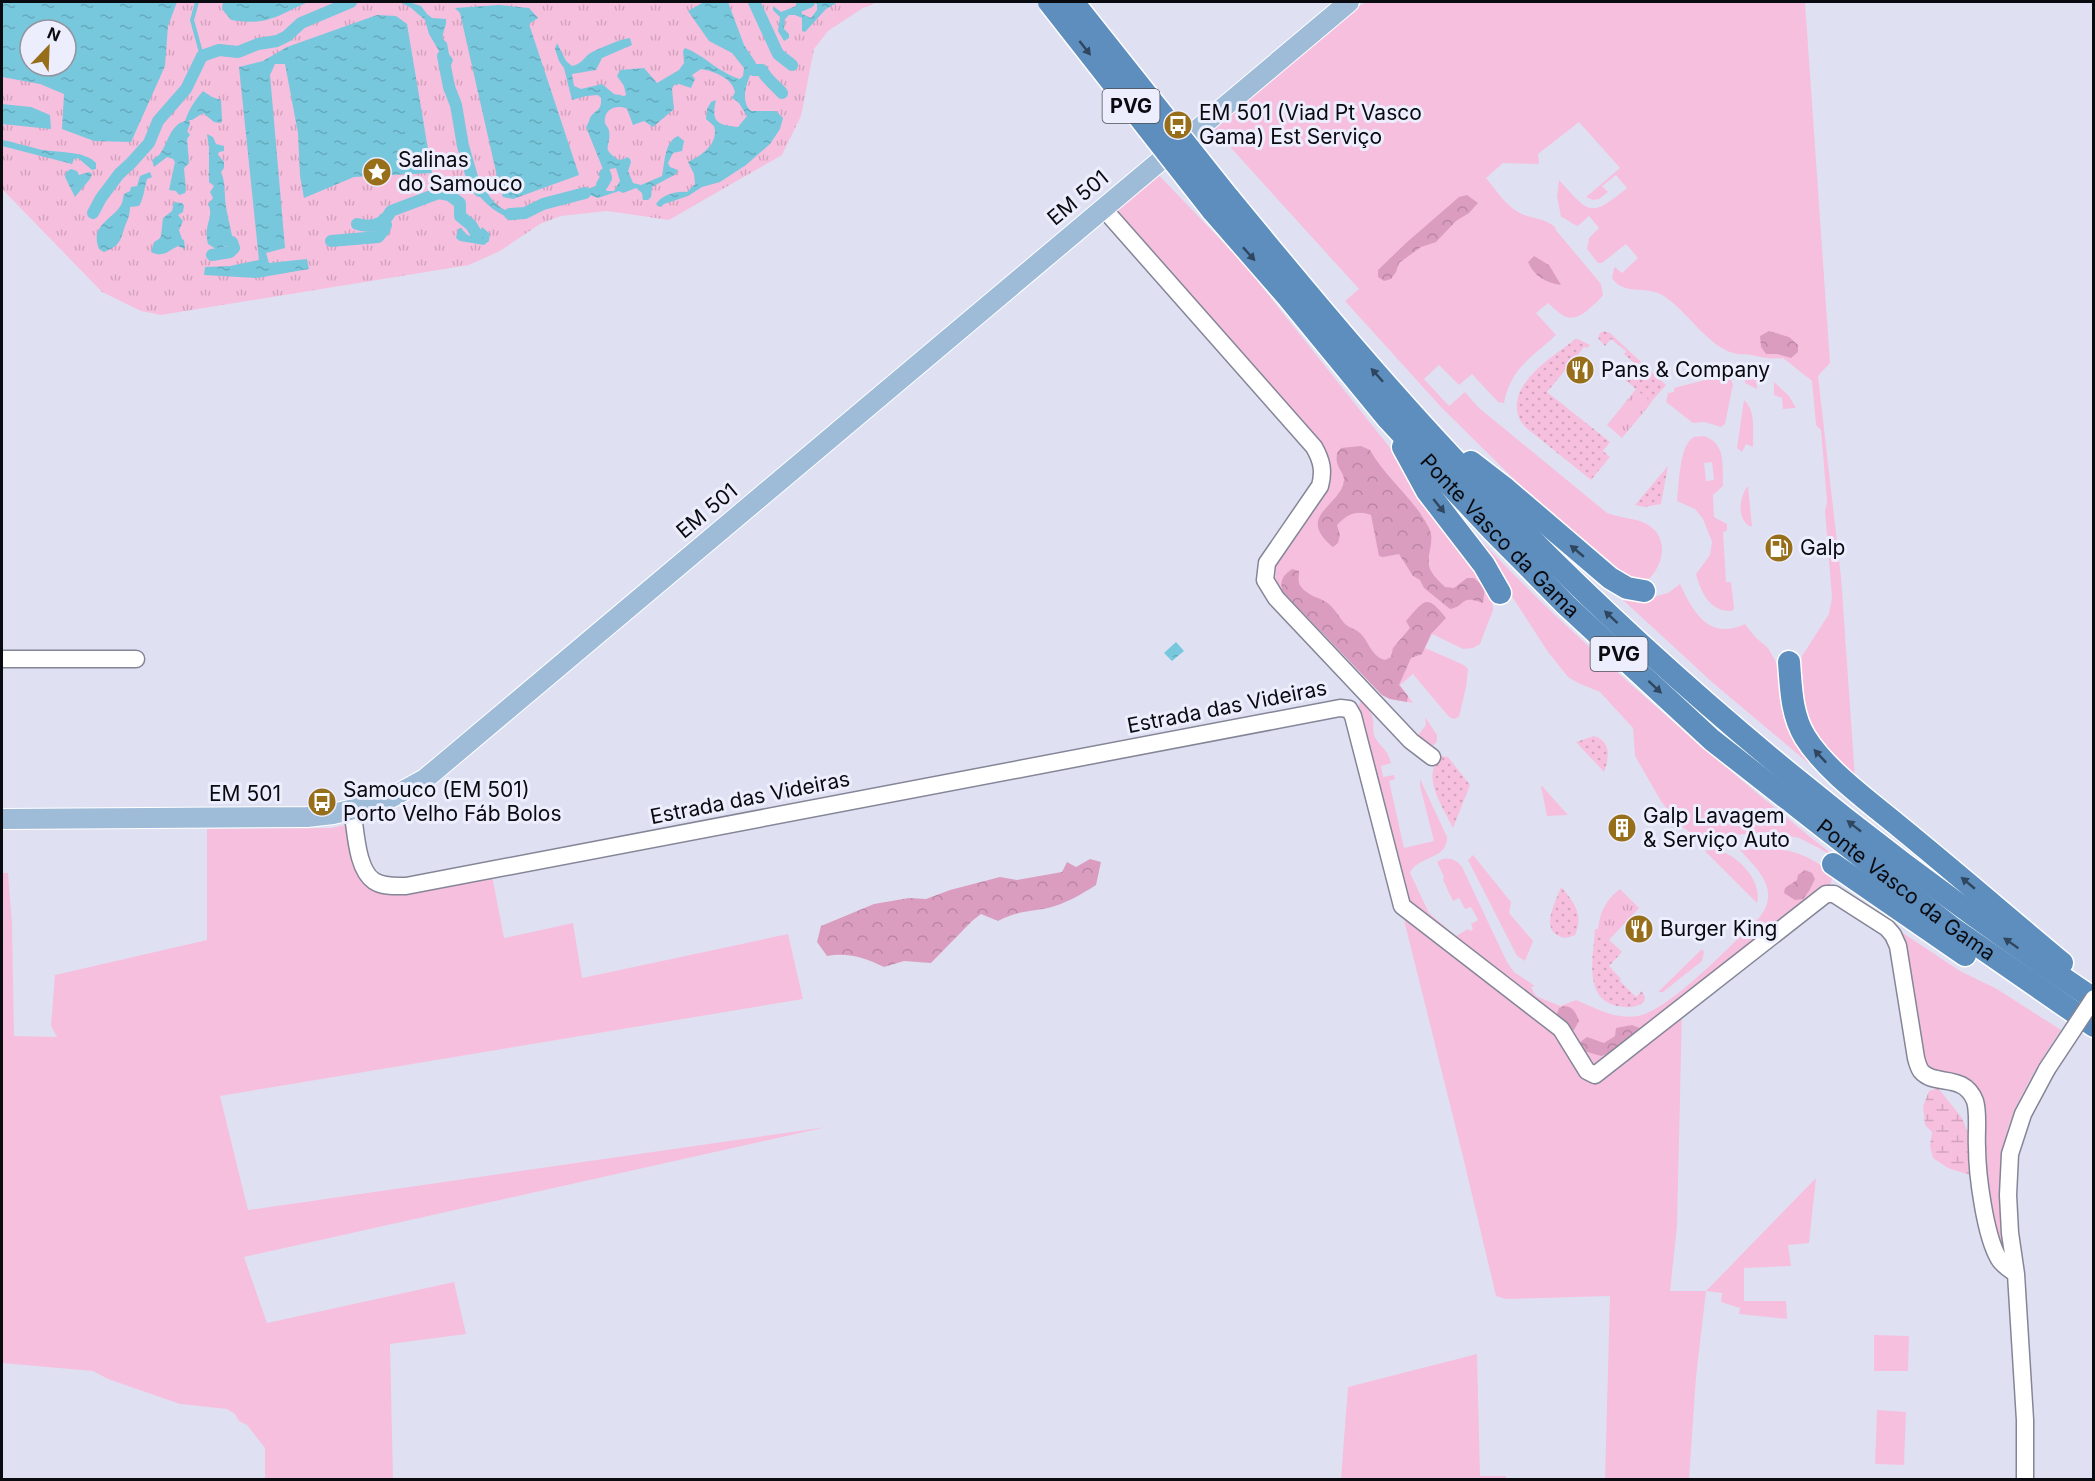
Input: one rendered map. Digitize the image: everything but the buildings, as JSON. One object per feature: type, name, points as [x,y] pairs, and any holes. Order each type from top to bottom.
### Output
[{"type":"highway","name":"Ponte Vasco da Gama","points":[[1049,2],[1220,203],[1320,309],[1486,494],[1584,591],[1732,726],[1892,856],[1987,926],[2094,999]]},
{"type":"highway","name":"Ponte Vasco da Gama","points":[[1073,2],[1287,296],[1388,420],[1566,605],[1712,740],[1951,927],[2094,1026]]},
{"type":"highway","points":[[1416,418],[1506,489],[1610,578],[1630,589],[1644,591]]},
{"type":"highway","points":[[1388,420],[1427,491],[1484,565],[1500,593]]},
{"type":"highway","points":[[1789,662],[1792,699],[1797,721],[1805,738],[1821,758],[1869,801],[2094,988]]},
{"type":"highway","points":[[1833,864],[2031,1001],[2094,1039]]},
{"type":"main road","name":"EM 501","points":[[2,819],[279,819],[307,817],[352,810],[383,802],[425,779],[1349,2]]},
{"type":"street","points":[[1103,208],[1314,447],[1321,460],[1323,474],[1320,486],[1267,563],[1265,580],[1276,598],[1411,741],[1432,757]]},
{"type":"street","points":[[2,659],[136,659]]},
{"type":"street","name":"Estrada das Videiras","points":[[352,810],[359,855],[364,870],[374,881],[391,886],[406,886],[1340,708],[1349,709],[1353,716],[1402,906],[1561,1029],[1587,1071],[1595,1075],[1826,894],[1834,894],[1887,928],[1898,946],[1916,1058],[1921,1071],[1929,1076],[1962,1084],[1971,1092],[1976,1104],[1977,1158],[1991,1238],[1999,1260],[2016,1274]]},
{"type":"street","points":[[2025,1479],[2025,1420],[2016,1274],[2010,1233],[2008,1195],[2010,1154],[2023,1114],[2047,1069],[2094,999]]},
{"type":"green space","name":"Salinas do Samouco","points":[[2,2],[878,2],[863,8],[828,31],[814,49],[801,116],[782,155],[669,220],[607,211],[561,216],[540,224],[500,251],[469,265],[161,315],[141,311],[102,292],[2,189]]},
{"type":"green space","points":[[1366,2],[1805,2],[1830,363],[1818,376],[1841,577],[1855,778],[1815,736],[1804,715],[1799,674],[1802,656],[1829,614],[1832,597],[1821,430],[1816,425],[1812,381],[1783,358],[1738,354],[1723,349],[1662,295],[1622,287],[1612,278],[1614,268],[1622,273],[1638,258],[1626,244],[1602,263],[1598,263],[1587,249],[1589,238],[1599,228],[1589,216],[1578,226],[1561,217],[1557,196],[1559,180],[1578,200],[1591,208],[1605,204],[1627,188],[1616,175],[1602,186],[1608,192],[1599,199],[1593,200],[1586,197],[1620,168],[1579,122],[1538,154],[1539,163],[1503,163],[1486,178],[1515,210],[1547,222],[1556,228],[1601,284],[1603,295],[1583,314],[1572,318],[1563,315],[1548,303],[1536,313],[1556,335],[1517,372],[1511,381],[1504,403],[1498,402],[1472,374],[1459,385],[1439,365],[1424,379],[1449,406],[1465,392],[1478,407],[1607,513],[1640,521],[1656,531],[1662,546],[1660,562],[1650,578],[1640,580],[1620,574],[1538,503],[1441,407],[1345,301],[1359,289],[1212,127],[1344,15]]},
{"type":"green space","points":[[1151,167],[1243,263],[1399,459],[1492,590],[1493,610],[1480,644],[1473,648],[1463,649],[1432,634],[1425,648],[1464,665],[1468,669],[1459,717],[1454,719],[1449,717],[1413,674],[1400,685],[1413,703],[1390,699],[1382,695],[1275,583],[1276,566],[1311,513],[1321,460],[1103,208]]},
{"type":"green space","points":[[1467,195],[1478,203],[1469,213],[1456,221],[1436,242],[1421,247],[1399,263],[1391,279],[1384,281],[1378,277],[1378,270],[1406,243],[1459,197]]},
{"type":"green space","points":[[1534,256],[1549,265],[1561,285],[1550,283],[1537,275],[1528,262]]},
{"type":"green space","points":[[1604,331],[1610,333],[1666,385],[1651,402],[1622,377],[1634,363],[1624,354],[1626,351],[1611,339],[1605,346],[1598,338]]},
{"type":"green space","points":[[1769,331],[1789,337],[1798,345],[1798,352],[1791,358],[1766,354],[1761,347],[1760,336]]},
{"type":"green space","points":[[1578,339],[1590,345],[1587,348],[1584,347],[1573,361],[1575,363],[1569,370],[1566,369],[1547,392],[1610,442],[1603,451],[1610,457],[1591,480],[1525,427],[1518,415],[1517,403],[1526,381],[1545,362]]},
{"type":"green space","points":[[1750,372],[1756,374],[1757,389],[1745,383],[1745,377]]},
{"type":"green space","points":[[1724,375],[1733,384],[1725,424],[1721,427],[1705,422],[1693,423],[1666,402],[1668,393],[1674,392],[1674,388]]},
{"type":"green space","points":[[1774,382],[1789,396],[1796,408],[1783,409],[1782,398],[1774,395]]},
{"type":"green space","points":[[1636,389],[1652,402],[1622,438],[1607,425]]},
{"type":"green space","points":[[1744,400],[1752,415],[1753,447],[1746,444],[1742,452],[1737,448]]},
{"type":"green space","points":[[1703,436],[1717,444],[1722,457],[1723,486],[1713,495],[1714,517],[1727,524],[1727,531],[1723,532],[1726,582],[1731,582],[1734,608],[1732,611],[1712,605],[1701,588],[1696,574],[1710,555],[1712,542],[1703,519],[1695,509],[1677,501],[1685,448],[1694,437]],"holes":[[[1712,462],[1714,480],[1706,481],[1704,463]]]},
{"type":"green space","points":[[1361,446],[1370,450],[1423,517],[1431,533],[1429,564],[1435,576],[1445,587],[1454,588],[1467,578],[1474,578],[1485,588],[1483,603],[1466,600],[1450,609],[1424,588],[1399,554],[1379,556],[1371,515],[1357,513],[1341,521],[1337,525],[1340,535],[1338,543],[1333,547],[1322,536],[1318,527],[1319,519],[1336,497],[1344,480],[1337,453],[1341,448]]},
{"type":"green space","points":[[1668,466],[1661,504],[1644,507],[1635,505]]},
{"type":"green space","points":[[1748,486],[1752,527],[1743,520],[1741,514],[1741,502]]},
{"type":"green space","points":[[1465,524],[1545,606],[1627,681],[1734,774],[1843,863],[1799,838],[1769,832],[1709,837],[1694,835],[1678,824],[1661,801],[1635,756],[1633,728],[1600,692],[1568,677],[1548,652]]},
{"type":"green space","points":[[1292,569],[1299,571],[1300,586],[1305,591],[1329,604],[1345,624],[1360,633],[1377,656],[1385,660],[1391,657],[1393,648],[1410,628],[1406,621],[1422,604],[1430,602],[1446,618],[1431,634],[1422,654],[1411,658],[1399,685],[1408,696],[1407,702],[1382,695],[1282,591],[1283,578]]},
{"type":"green space","points":[[1596,575],[1646,599],[1668,593],[1680,584],[1697,613],[1712,626],[1721,629],[1745,624],[1768,648],[1776,662],[1780,683],[1844,793],[1713,683]]},
{"type":"green space","points":[[1361,699],[1371,714],[1375,737],[1391,763],[1381,766],[1383,777],[1394,775],[1395,779],[1389,781],[1404,848],[1434,841],[1420,779],[1447,837],[1443,850],[1419,863],[1410,873],[1429,913],[1456,936],[1468,929],[1470,931],[1473,929],[1471,924],[1478,920],[1471,907],[1465,909],[1459,898],[1453,901],[1443,880],[1444,877],[1437,862],[1444,859],[1453,860],[1462,867],[1507,962],[1514,972],[1535,986],[1531,987],[1536,996],[1560,1006],[1576,1000],[1614,1015],[1638,1016],[1667,1002],[1684,989],[1759,918],[1765,908],[1768,890],[1765,881],[1740,850],[1779,849],[1800,854],[1834,874],[1830,885],[1638,1037],[1592,1068],[1406,902],[1358,709]]},
{"type":"green space","points":[[1425,717],[1437,735],[1434,745],[1427,746],[1415,739],[1426,725]]},
{"type":"green space","points":[[1594,736],[1604,742],[1608,751],[1604,772],[1576,742]]},
{"type":"green space","points":[[1441,756],[1448,757],[1470,785],[1453,828],[1435,792],[1433,782],[1435,764]]},
{"type":"green space","points":[[1542,786],[1568,815],[1547,816]]},
{"type":"green space","points":[[355,823],[374,881],[491,870],[504,938],[573,923],[582,978],[788,934],[803,999],[220,1096],[248,1210],[827,1127],[244,1257],[267,1323],[454,1282],[466,1334],[390,1344],[393,1479],[265,1479],[265,1448],[247,1425],[239,1421],[235,1414],[227,1409],[180,1404],[108,1379],[93,1371],[2,1363],[2,873],[8,873],[12,924],[14,1036],[57,1037],[51,1026],[55,975],[207,940],[207,829],[331,828]]},
{"type":"green space","points":[[1714,849],[1731,856],[1746,869],[1756,885],[1757,903],[1705,851]]},
{"type":"green space","points":[[1473,855],[1511,902],[1509,913],[1533,941],[1525,961],[1517,956],[1468,860]]},
{"type":"green space","points":[[1090,859],[1101,862],[1096,885],[1061,904],[1017,914],[998,921],[981,914],[931,963],[904,961],[884,967],[857,957],[827,956],[817,942],[821,926],[874,904],[909,898],[926,899],[1000,877],[1017,880],[1062,872],[1067,862],[1076,867]]},
{"type":"green space","points":[[1805,870],[1812,873],[1815,879],[1803,899],[1795,900],[1784,893],[1785,888],[1797,880],[1798,875]]},
{"type":"green space","points":[[1561,887],[1574,903],[1578,915],[1578,928],[1575,935],[1566,938],[1552,931],[1550,925]]},
{"type":"green space","points":[[1620,889],[1639,908],[1609,940],[1598,929],[1599,923],[1604,906]]},
{"type":"green space","points":[[1404,916],[1559,1032],[1586,1078],[1682,1011],[1677,1226],[1670,1291],[1706,1291],[1696,1377],[1689,1479],[1605,1479],[1610,1296],[1506,1299],[1496,1296]]},
{"type":"green space","points":[[1595,929],[1598,929],[1622,952],[1609,966],[1636,997],[1642,991],[1645,997],[1641,1004],[1631,1007],[1617,1006],[1606,1001],[1599,994],[1592,974]]},
{"type":"green space","points":[[1900,931],[1960,971],[1997,989],[2061,1030],[2026,1087],[2006,1135],[2003,1177],[2007,1261],[1990,1224],[1981,1103],[1934,1072],[1922,1061]]},
{"type":"green space","points":[[1702,949],[1704,952],[1702,961],[1663,992],[1658,992]]},
{"type":"green space","points":[[1564,1006],[1572,1009],[1578,1018],[1579,1021],[1574,1030],[1571,1031],[1556,1017],[1559,1008]]},
{"type":"green space","points":[[1632,1025],[1640,1028],[1641,1031],[1608,1054],[1601,1056],[1584,1051],[1579,1043],[1587,1037],[1604,1043],[1615,1036],[1616,1028]]},
{"type":"green space","points":[[1938,1088],[1962,1118],[1969,1135],[1970,1175],[1948,1168],[1933,1158],[1930,1146],[1932,1132],[1925,1125],[1923,1106],[1929,1091]]},
{"type":"green space","points":[[1816,1178],[1809,1243],[1788,1245],[1791,1266],[1744,1268],[1744,1301],[1786,1301],[1787,1319],[1739,1314],[1740,1308],[1721,1302],[1722,1293],[1706,1291]]},
{"type":"green space","points":[[1874,1335],[1909,1336],[1908,1371],[1874,1371]]},
{"type":"green space","points":[[1477,1354],[1480,1476],[1506,1476],[1506,1479],[1341,1479],[1348,1387]]},
{"type":"green space","points":[[1877,1410],[1906,1412],[1904,1465],[1875,1464]]},
{"type":"water","points":[[2,2],[177,2],[168,26],[165,66],[131,142],[94,141],[62,129],[64,94],[40,84],[2,77]]},
{"type":"water","points":[[223,2],[308,2],[263,21],[243,22],[231,20],[222,9]]},
{"type":"water","points":[[399,2],[421,6],[432,18],[446,19],[443,39],[447,43],[453,60],[449,71],[441,67],[439,51],[429,34],[425,20],[410,7]]},
{"type":"water","points":[[704,2],[728,2],[744,45],[756,63],[746,88],[747,106],[751,111],[776,111],[783,118],[780,129],[770,144],[746,165],[720,182],[702,187],[688,196],[661,207],[658,206],[656,204],[662,198],[678,192],[687,192],[695,184],[694,174],[688,162],[704,152],[714,138],[714,126],[706,119],[707,109],[711,102],[716,100],[715,117],[717,121],[725,125],[738,127],[747,116],[739,103],[732,98],[735,92],[730,83],[717,73],[701,69],[692,75],[695,79],[691,88],[679,84],[674,85],[672,89],[674,109],[653,127],[644,121],[633,125],[627,109],[619,107],[608,111],[605,118],[609,130],[609,153],[619,160],[627,157],[630,159],[628,171],[633,183],[641,185],[662,176],[670,143],[678,136],[684,141],[682,151],[673,153],[668,163],[670,167],[678,170],[676,174],[652,187],[651,197],[648,200],[643,200],[642,193],[636,188],[598,198],[585,193],[585,190],[600,184],[607,191],[614,191],[620,181],[616,168],[610,169],[605,174],[586,127],[592,115],[599,108],[601,98],[598,95],[572,100],[564,68],[555,49],[557,43],[566,61],[572,66],[579,64],[592,52],[630,38],[632,45],[602,58],[596,70],[572,74],[574,86],[581,89],[602,84],[614,94],[624,96],[626,95],[624,86],[617,76],[620,70],[644,68],[657,83],[679,70],[684,63],[685,48],[725,73],[740,79],[744,68],[732,53],[709,41],[688,11]]},
{"type":"water","points":[[812,2],[838,2],[826,9],[805,32],[802,31],[802,18],[789,15],[785,19],[784,29],[789,34],[789,38],[784,41],[778,31],[780,17],[773,10],[773,6],[781,12],[801,4],[802,14],[811,18],[817,10],[817,4]]},
{"type":"water","points":[[499,5],[529,8],[538,18],[529,24],[579,175],[513,199],[503,197],[499,185],[460,13],[455,8]]},
{"type":"water","points":[[377,15],[396,16],[407,24],[432,173],[354,177],[304,198],[300,176],[298,133],[285,64],[275,64],[270,75],[285,248],[266,253],[269,263],[307,259],[309,269],[257,278],[204,275],[205,267],[230,266],[259,260],[239,67],[263,61],[287,47]]},
{"type":"water","points":[[203,91],[221,100],[222,121],[221,123],[214,122],[203,113],[189,120],[187,131],[190,135],[187,139],[189,163],[184,168],[186,190],[185,193],[179,195],[176,191],[169,190],[175,162],[173,159],[167,157],[154,167],[152,160],[160,154],[176,126],[185,121],[192,105]]},
{"type":"water","points":[[2,104],[31,107],[50,115],[51,129],[2,124]]},
{"type":"water","points":[[207,134],[213,137],[216,144],[224,146],[224,151],[219,152],[218,155],[224,162],[221,172],[233,241],[230,245],[216,249],[208,244],[207,236],[210,214],[208,204],[213,198],[210,192],[214,186],[209,182]]},
{"type":"water","points":[[2,140],[38,149],[85,156],[96,163],[96,169],[92,170],[78,158],[74,159],[72,164],[2,146]]},
{"type":"water","points":[[71,169],[77,171],[79,175],[89,172],[92,174],[75,197],[65,177],[66,172]]},
{"type":"water","points":[[150,172],[152,177],[147,179],[139,206],[130,207],[129,217],[119,242],[104,252],[99,249],[97,234],[100,228],[118,209],[124,194],[130,191],[131,187],[137,186],[140,176]]},
{"type":"water","points":[[471,178],[480,180],[487,193],[502,208],[509,211],[523,209],[524,216],[515,220],[495,210],[470,184]]},
{"type":"water","points":[[174,202],[182,203],[184,206],[183,212],[178,215],[183,221],[179,230],[185,249],[178,246],[168,252],[155,254],[151,252],[154,242],[161,236],[163,218],[172,211]]},
{"type":"water","points":[[482,227],[490,234],[489,241],[484,245],[460,241],[456,238],[458,229],[461,228],[468,235],[474,236],[478,235]]},
{"type":"water","points":[[1176,642],[1184,651],[1172,661],[1164,653]]},
{"type":"waterway","points":[[197,2],[192,20],[202,56]]},
{"type":"waterway","points":[[93,213],[119,174],[149,143],[158,121],[186,89],[202,56],[219,50],[238,52],[258,44],[277,41],[287,36],[301,23],[351,2]]},
{"type":"waterway","points":[[754,2],[778,54],[792,65]]},
{"type":"waterway","points":[[802,5],[809,2]]},
{"type":"waterway","points":[[443,56],[449,87],[456,105],[463,146],[474,184],[480,191]]},
{"type":"waterway","points":[[753,70],[762,70],[782,93]]},
{"type":"waterway","points":[[602,185],[606,178],[605,174]]},
{"type":"waterway","points":[[357,224],[367,226],[377,224],[391,211],[439,193],[449,195],[460,203],[460,216],[471,225],[477,235]]},
{"type":"waterway","points":[[510,214],[525,213],[543,204],[585,193]]},
{"type":"waterway","points":[[331,241],[378,237],[386,225],[384,219]]},
{"type":"waterway","points":[[212,255],[230,252],[234,248],[232,242]]},
{"type":"place","name":"EM 501 (Viad Pt Vasco Gama) Est Serviço","points":[[1178,125]]},
{"type":"place","name":"Salinas do Samouco","points":[[377,172]]},
{"type":"place","name":"Pans & Company","points":[[1580,370]]},
{"type":"place","name":"Galp","points":[[1779,548]]},
{"type":"place","name":"Samouco (EM 501) Porto Velho Fáb Bolos","points":[[322,802]]},
{"type":"place","name":"Galp Lavagem & Serviço Auto","points":[[1622,828]]},
{"type":"place","name":"Burger King","points":[[1639,929]]}]
